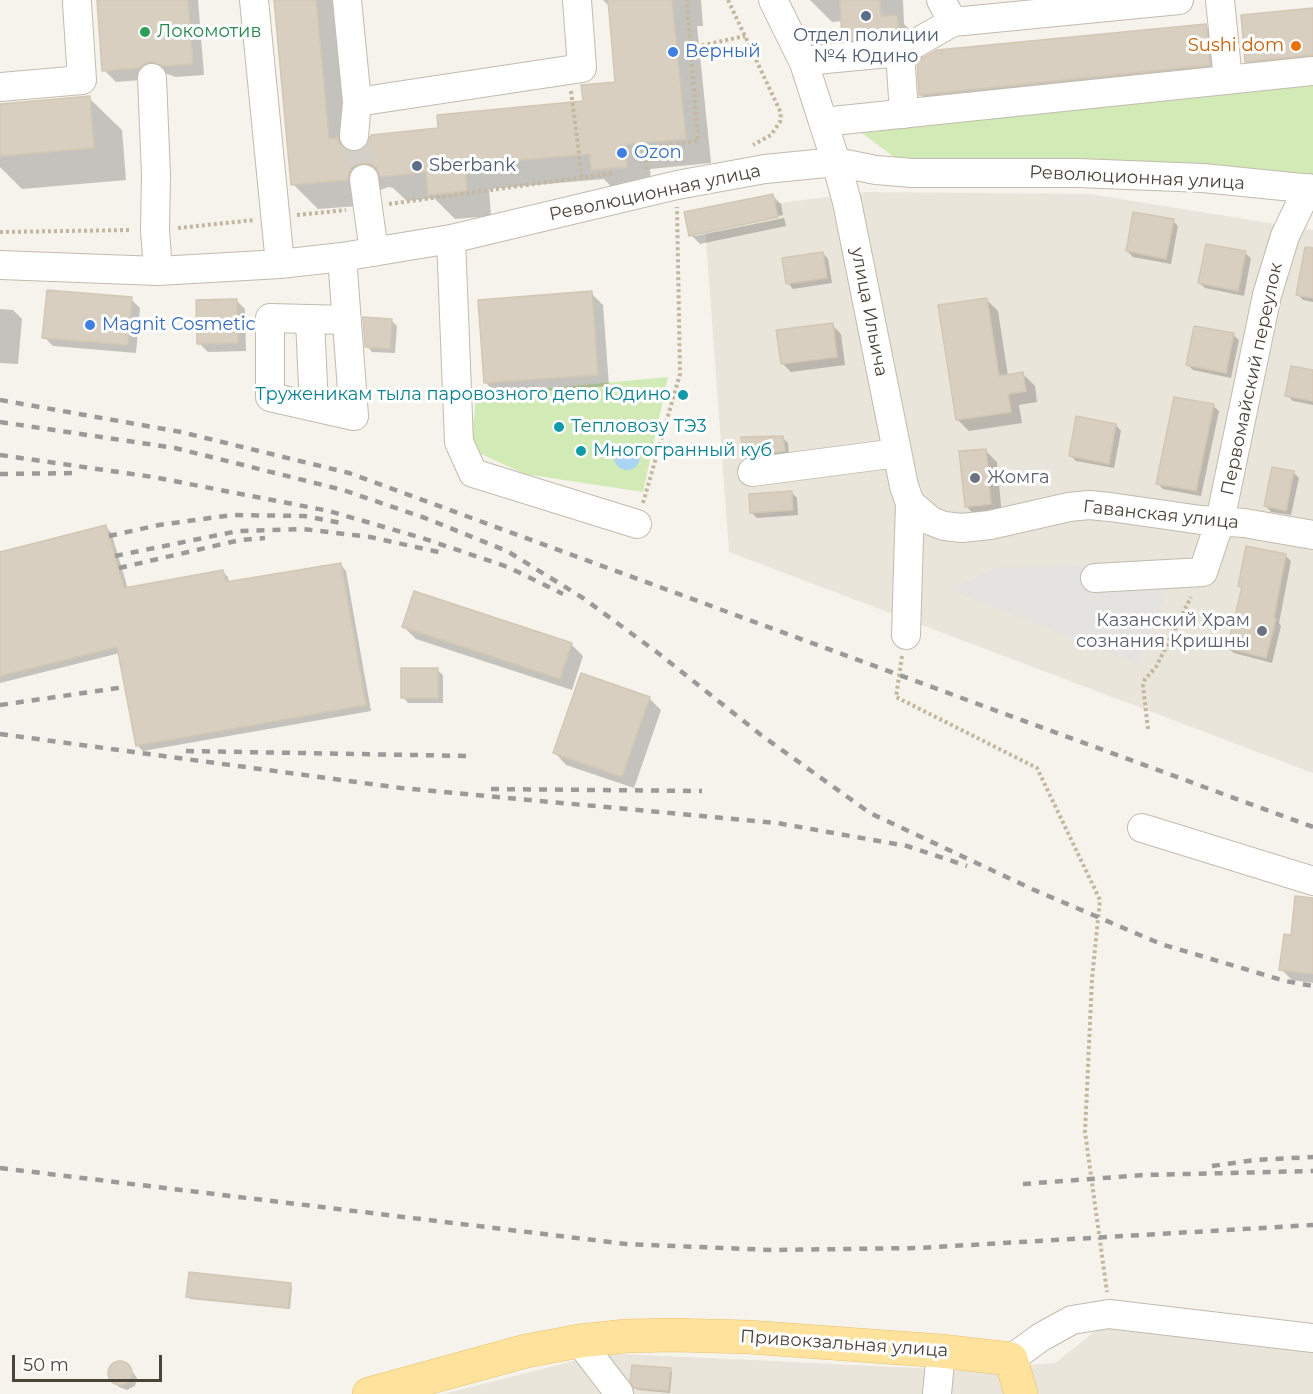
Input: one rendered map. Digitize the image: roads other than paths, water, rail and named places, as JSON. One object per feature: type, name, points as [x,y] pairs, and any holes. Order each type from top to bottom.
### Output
[{"type":"main road","name":"Привокзальная улица","points":[[369,1394],[526,1351],[579,1341],[626,1336],[749,1337],[941,1351],[1011,1359]]},
{"type":"main road","points":[[1011,1359],[1021,1394]]},
{"type":"street","points":[[254,0],[280,264]]},
{"type":"street","points":[[347,0],[357,102],[354,136]]},
{"type":"street","points":[[357,102],[582,68],[577,0]]},
{"type":"street","name":"улица Ильича","points":[[773,0],[804,63],[836,162],[849,213],[897,453],[910,503],[906,635]]},
{"type":"street","points":[[804,63],[900,52],[947,11],[1179,0]]},
{"type":"street","points":[[1220,0],[1228,80]]},
{"type":"street","points":[[0,87],[82,80],[77,3]]},
{"type":"street","points":[[900,52],[904,114]]},
{"type":"street","points":[[823,122],[1313,71]]},
{"type":"street","points":[[152,78],[158,271]]},
{"type":"street","name":"Революционная улица","points":[[0,265],[158,271],[280,264],[342,257],[451,239],[668,176],[836,162],[876,170],[912,173],[1078,172],[1203,178],[1311,188]]},
{"type":"street","points":[[364,179],[374,252]]},
{"type":"street","name":"Первомайский переулок","points":[[1095,578],[1203,572],[1220,521],[1267,295],[1285,236],[1311,188]]},
{"type":"street","points":[[451,239],[459,442],[472,473],[637,524]]},
{"type":"street","points":[[342,257],[347,320],[354,416],[270,397],[270,318],[347,320]]},
{"type":"street","points":[[310,320],[314,407]]},
{"type":"street","points":[[753,472],[897,453]]},
{"type":"street","name":"Гаванская улица","points":[[910,503],[931,521],[944,526],[962,528],[990,525],[1069,507],[1089,506],[1244,523],[1313,535]]},
{"type":"street","points":[[1142,828],[1313,881]]},
{"type":"street","points":[[1011,1359],[1041,1337],[1072,1320],[1109,1314],[1313,1338]]},
{"type":"street","points":[[579,1341],[619,1393]]},
{"type":"street","points":[[937,1394],[941,1351]]},
{"type":"water","points":[[627,444],[636,448],[640,457],[636,466],[627,470],[618,466],[614,457],[618,448]]},
{"type":"tunnel","points":[[354,136],[364,179]]},
{"type":"railway","points":[[0,400],[181,432],[349,473],[1313,827]]},
{"type":"railway","points":[[0,422],[175,448],[343,490],[425,518],[507,551],[583,598],[658,653],[761,735],[870,813],[1032,889],[1161,944],[1285,981],[1313,986]]},
{"type":"railway","points":[[0,455],[153,477],[329,511],[422,538],[508,567],[563,594]]},
{"type":"railway","points":[[0,474],[78,473]]},
{"type":"railway","points":[[109,536],[159,525],[232,515],[304,516],[346,524]]},
{"type":"railway","points":[[115,556],[238,531],[303,529],[370,537],[443,553]]},
{"type":"railway","points":[[119,568],[240,540],[265,538]]},
{"type":"railway","points":[[0,705],[125,687]]},
{"type":"railway","points":[[0,734],[401,788],[777,823],[907,846],[967,866]]},
{"type":"railway","points":[[186,751],[470,756]]},
{"type":"railway","points":[[491,789],[702,791]]},
{"type":"railway","points":[[1212,1166],[1255,1160],[1313,1157]]},
{"type":"railway","points":[[0,1168],[626,1244],[771,1250],[918,1248],[1313,1225]]},
{"type":"railway","points":[[1023,1184],[1144,1175],[1313,1171]]},
{"type":"place","name":"Отдел полиции №4 Юдино","points":[[866,16]]},
{"type":"place","name":"Локомотив","points":[[145,32]]},
{"type":"place","name":"Sushi dom","points":[[1296,46]]},
{"type":"place","name":"Верный","points":[[673,52]]},
{"type":"place","name":"Ozon","points":[[622,153]]},
{"type":"place","name":"Sberbank","points":[[417,166]]},
{"type":"place","name":"Magnit Cosmetic","points":[[90,325]]},
{"type":"place","name":"Труженикам тыла паровозного депо Юдино","points":[[683,395]]},
{"type":"place","name":"Тепловозу ТЭ3","points":[[559,427]]},
{"type":"place","name":"Многогранный куб","points":[[581,451]]},
{"type":"place","name":"Жомга","points":[[975,478]]},
{"type":"place","name":"Казанский Храм сознания Кришны","points":[[1262,631]]}]
